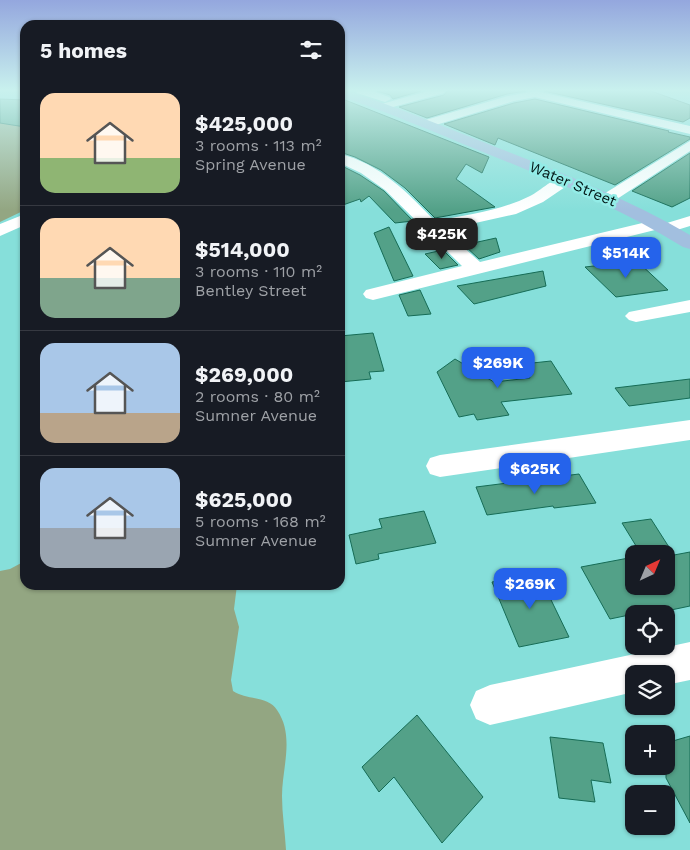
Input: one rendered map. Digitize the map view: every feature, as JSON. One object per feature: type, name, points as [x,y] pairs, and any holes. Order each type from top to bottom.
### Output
[{"type":"main road","name":"Water Street","points":[[443,131],[608,198],[663,226],[690,243]]},
{"type":"street","points":[[608,198],[690,145]]},
{"type":"street","points":[[345,160],[374,174],[403,198],[475,268]]},
{"type":"street","points":[[431,227],[510,211],[537,198],[566,180]]},
{"type":"street","points":[[4,229],[20,221]]},
{"type":"street","points":[[373,294],[475,268],[690,221]]},
{"type":"street","points":[[4,229],[20,231]]},
{"type":"street","points":[[636,316],[690,306]]},
{"type":"street","points":[[440,466],[690,430]]},
{"type":"street","points":[[490,705],[690,661]]},
{"type":"green space","points":[[0,131],[20,131],[20,212],[0,222]]},
{"type":"green space","points":[[20,564],[20,590],[236,590],[234,609],[239,627],[231,680],[233,691],[268,702],[277,710],[282,720],[286,741],[282,810],[286,850],[0,850],[0,571],[10,569]]},
{"type":"building","points":[[345,131],[422,131],[489,157],[482,173],[466,164],[456,179],[495,207],[435,218],[405,188],[381,170],[345,154]]},
{"type":"building","points":[[460,131],[668,131],[690,137],[690,139],[615,185],[498,138],[495,145]]},
{"type":"building","points":[[690,153],[690,198],[672,207],[632,191]]},
{"type":"building","points":[[345,168],[384,191],[413,221],[395,223],[369,196],[361,202],[360,199],[345,204]]},
{"type":"building","points":[[389,227],[413,276],[394,281],[374,233]]},
{"type":"building","points":[[496,238],[500,252],[479,259],[464,245]]},
{"type":"building","points":[[443,250],[458,265],[440,269],[425,254]]},
{"type":"building","points":[[637,261],[668,290],[616,297],[585,267]]},
{"type":"building","points":[[543,271],[546,286],[474,304],[457,286]]},
{"type":"building","points":[[420,290],[431,314],[408,316],[399,295]]},
{"type":"building","points":[[373,333],[384,371],[369,372],[371,379],[345,382],[345,336]]},
{"type":"building","points":[[455,359],[494,382],[530,378],[523,364],[551,361],[572,394],[501,402],[509,415],[477,420],[474,414],[459,417],[437,372]]},
{"type":"building","points":[[690,379],[690,398],[629,406],[615,388]]},
{"type":"building","points":[[579,474],[596,503],[554,508],[553,506],[487,515],[476,487]]},
{"type":"building","points":[[424,511],[436,543],[378,554],[379,559],[356,564],[349,535],[382,528],[379,519]]},
{"type":"building","points":[[651,519],[668,545],[635,545],[622,523]]},
{"type":"building","points":[[690,552],[690,606],[675,609],[675,605],[625,605],[625,616],[610,619],[581,567],[625,559],[625,595],[675,595],[675,555]]},
{"type":"building","points":[[538,573],[569,637],[519,647],[492,582]]},
{"type":"building","points":[[417,715],[483,797],[442,843],[394,777],[379,792],[362,767]]},
{"type":"building","points":[[690,736],[690,823],[675,795],[675,785],[670,785],[666,778],[666,775],[675,775],[675,740]]},
{"type":"building","points":[[550,737],[603,743],[611,783],[591,780],[595,802],[559,798]]}]
